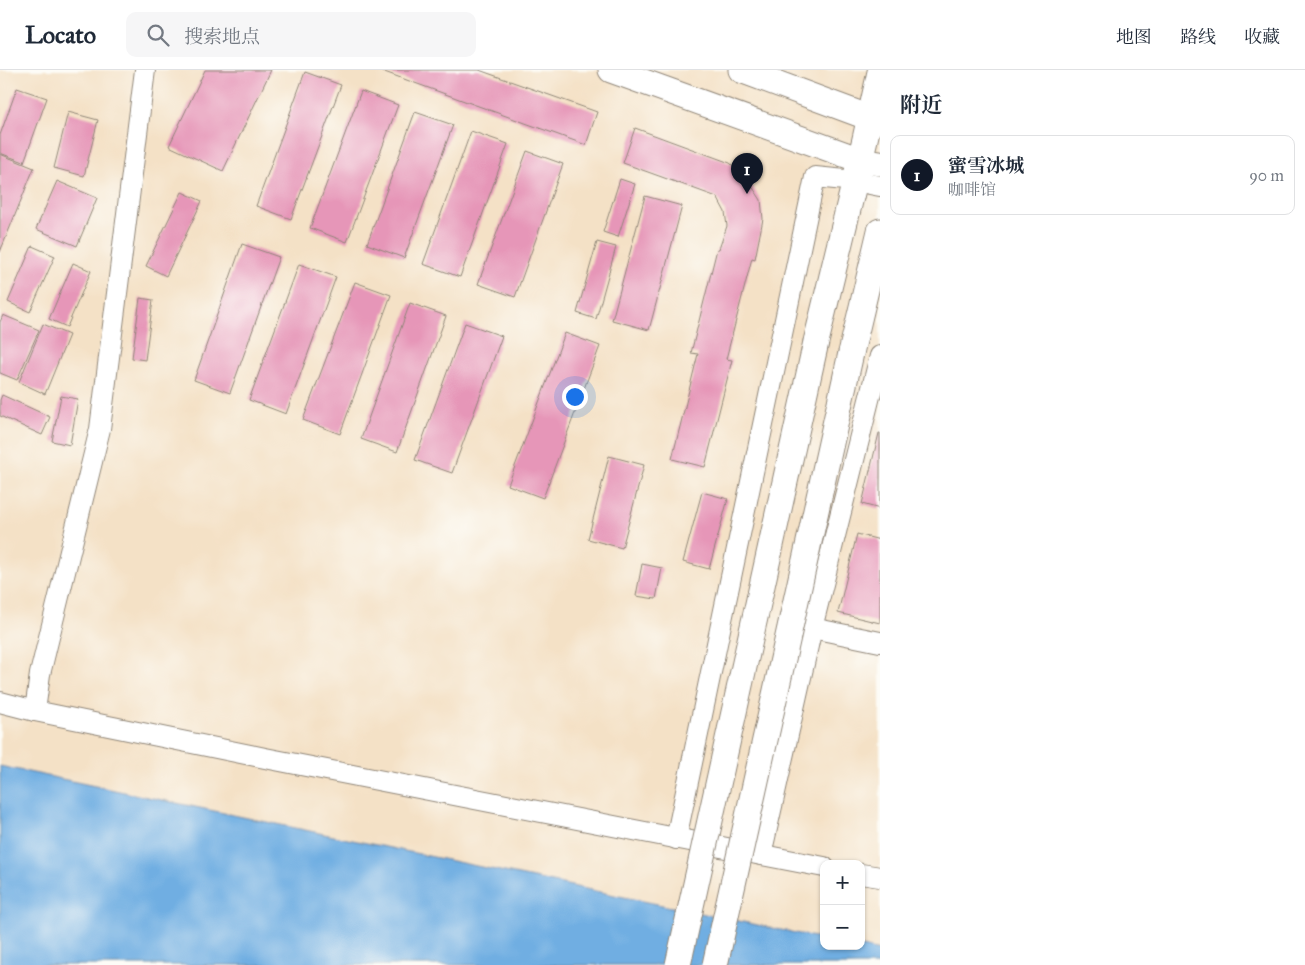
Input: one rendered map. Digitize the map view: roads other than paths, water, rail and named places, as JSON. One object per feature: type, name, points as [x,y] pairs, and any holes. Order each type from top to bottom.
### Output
[{"type":"street","points":[[36,711],[40,674],[100,429],[145,70]]},
{"type":"street","points":[[612,70],[865,168],[880,186]]},
{"type":"street","points":[[741,70],[875,120]]},
{"type":"street","points":[[678,965],[816,342],[865,168],[875,120],[880,72]]},
{"type":"street","points":[[676,838],[814,176],[865,168]]},
{"type":"street","points":[[715,965],[851,353],[880,231]]},
{"type":"street","points":[[761,856],[812,628],[872,423],[880,356]]},
{"type":"street","points":[[812,628],[880,642]]},
{"type":"street","points":[[0,702],[265,758],[820,866]]},
{"type":"street","points":[[865,875],[880,878]]},
{"type":"water","points":[[0,766],[820,938],[820,950],[865,950],[865,948],[880,951],[880,965],[0,965]]},
{"type":"place","name":"蜜雪冰城","points":[[747,194]]}]
